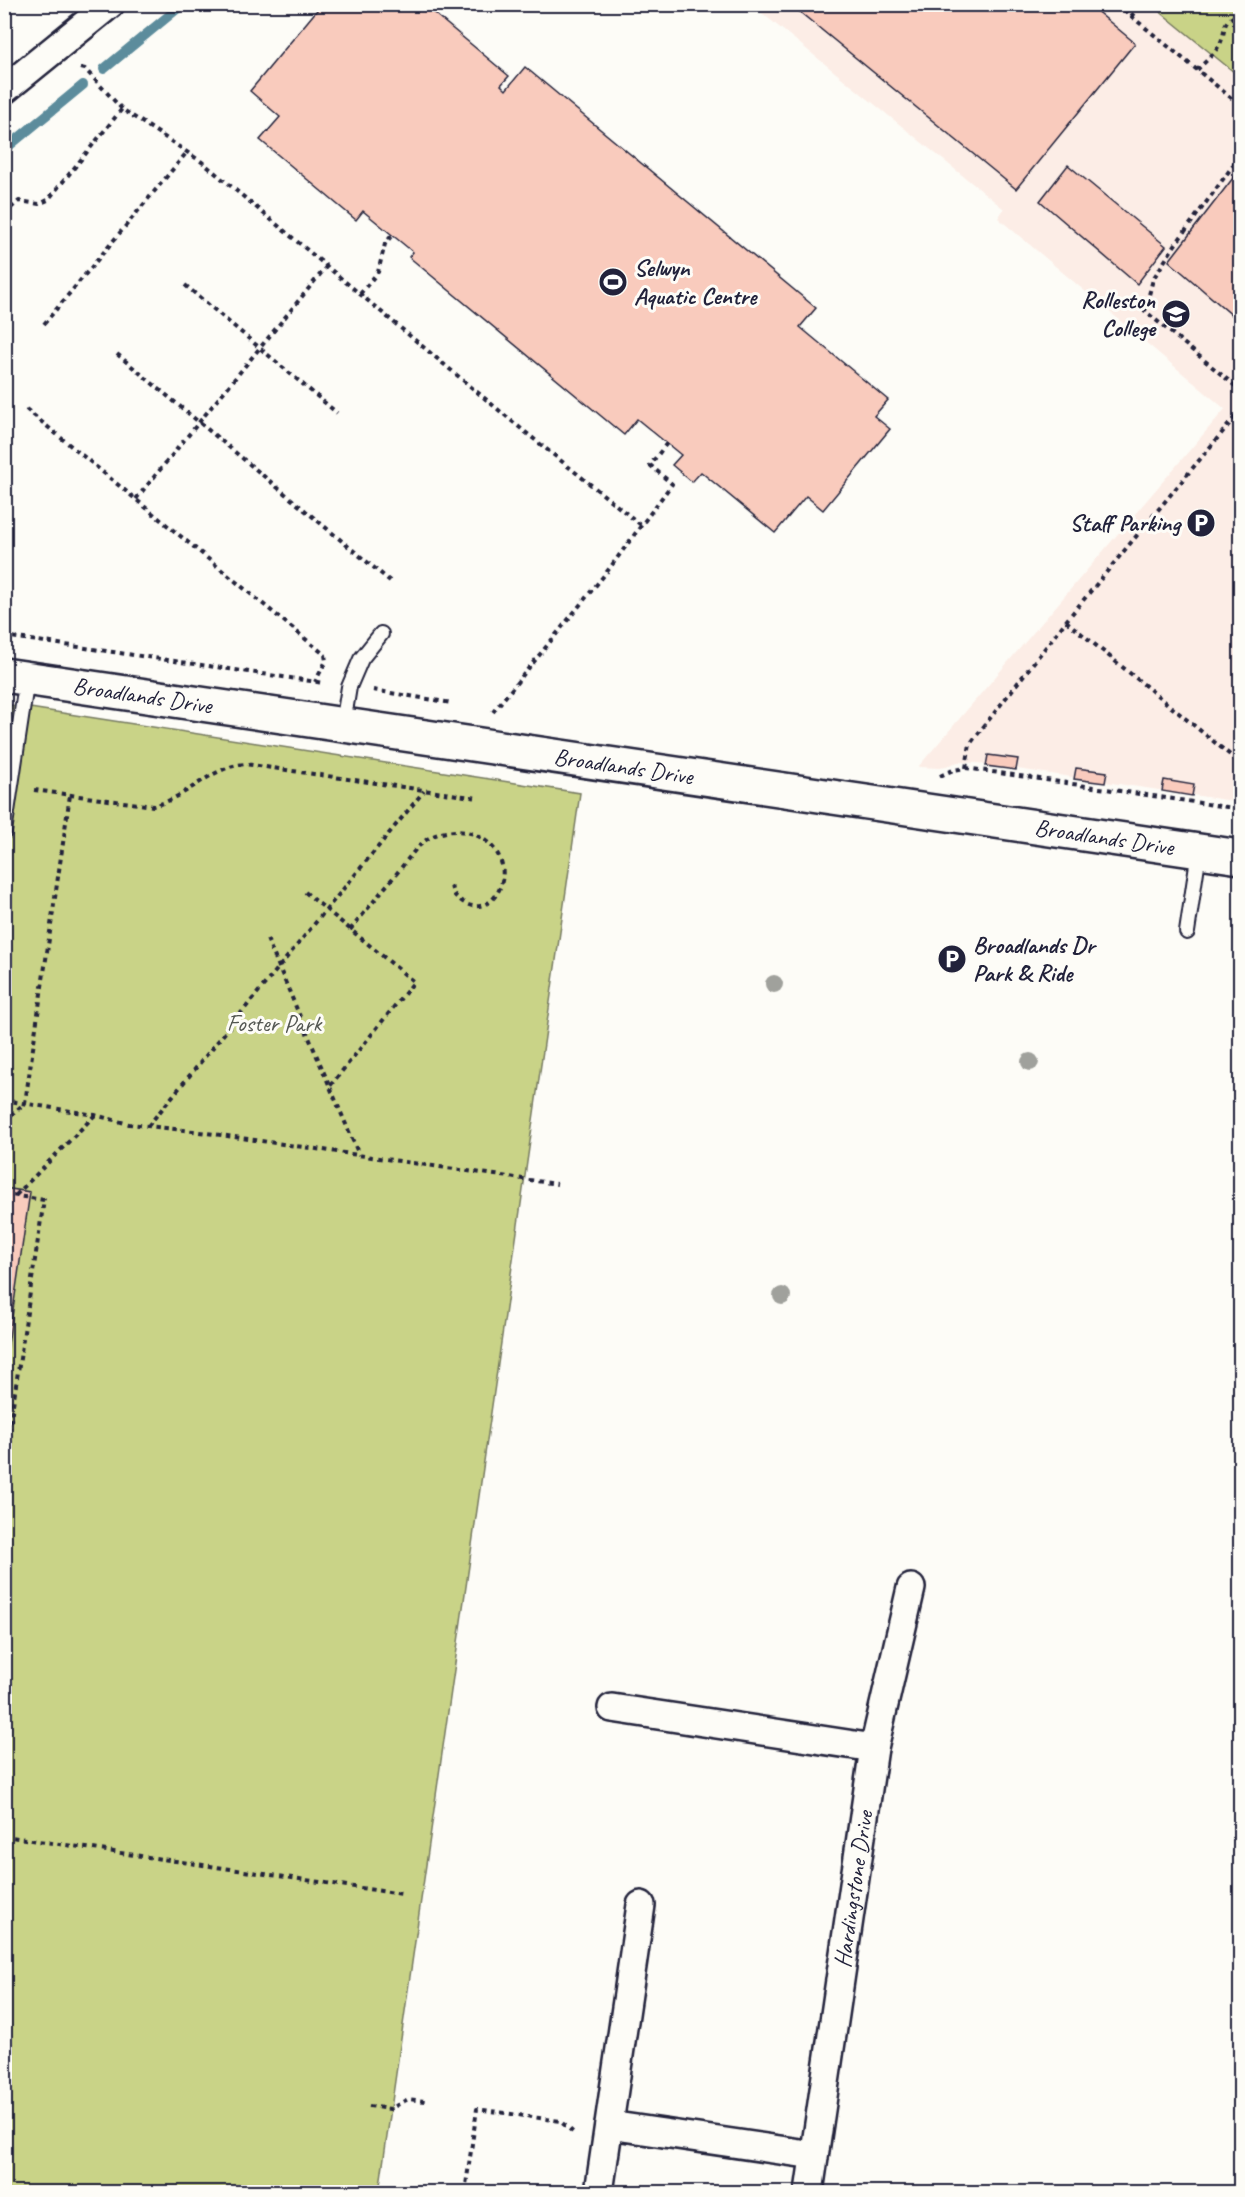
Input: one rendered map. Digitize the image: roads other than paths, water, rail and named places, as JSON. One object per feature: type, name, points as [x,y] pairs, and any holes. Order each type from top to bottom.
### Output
[{"type":"main road","name":"Broadlands Drive","points":[[16,677],[1240,857]]},
{"type":"street","points":[[4,90],[110,4]]},
{"type":"street","name":"Hardingstone Drive","points":[[809,2193],[874,1748],[911,1588]]},
{"type":"street","points":[[612,1708],[874,1748]]},
{"type":"street","points":[[599,2193],[641,1905]]},
{"type":"street","points":[[609,2125],[814,2155]]},
{"type":"lane","points":[[343,724],[349,687],[361,658],[381,634]]},
{"type":"lane","points":[[4,832],[11,786],[16,677]]},
{"type":"lane","points":[[1187,932],[1199,851]]},
{"type":"waterway","points":[[104,69],[183,4]]},
{"type":"waterway","points":[[4,150],[83,85]]},
{"type":"place","name":"Selwyn Aquatic Centre","points":[[613,282]]},
{"type":"place","name":"Rolleston College","points":[[1176,314]]},
{"type":"place","name":"Staff Parking","points":[[1201,523]]},
{"type":"place","name":"Broadlands Dr Park & Ride","points":[[952,959]]},
{"type":"park label","name":"Foster Park","points":[[274,1023]]}]
